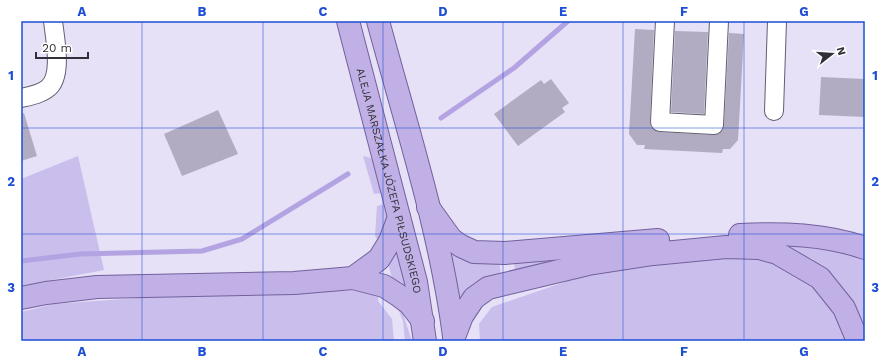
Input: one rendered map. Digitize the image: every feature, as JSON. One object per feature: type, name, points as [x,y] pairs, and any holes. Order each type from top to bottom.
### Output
[{"type":"main road","name":"ALEJA MARSZAŁKA JÓZEFA PIŁSUDSKIEGO","points":[[348,21],[416,282],[424,331]]},
{"type":"main road","points":[[378,21],[428,207],[449,298],[454,339]]},
{"type":"main road","points":[[428,207],[451,239],[474,252],[505,253],[750,234],[815,236],[851,243],[865,248]]},
{"type":"main road","points":[[353,278],[379,259],[390,242],[399,216]]},
{"type":"main road","points":[[454,339],[462,316],[474,298],[488,288],[588,264],[653,254],[726,247],[758,248],[777,253],[820,278],[844,308],[858,341]]},
{"type":"main road","points":[[21,298],[46,293],[97,287],[294,283],[353,278],[384,286],[398,295],[410,304],[424,331]]},
{"type":"street","points":[[21,98],[43,91],[48,88],[55,79],[56,66],[53,21]]},
{"type":"street","points":[[665,21],[660,122],[714,125],[719,21]]},
{"type":"street","points":[[774,111],[777,21]]},
{"type":"shaded area","points":[[78,156],[104,270],[21,286],[21,179]]},
{"type":"shaded area","points":[[363,156],[371,158],[374,162],[382,193],[374,194]]},
{"type":"shaded area","points":[[385,204],[387,225],[380,243],[375,236],[377,206]]},
{"type":"shaded area","points":[[774,242],[790,243],[865,256],[865,340],[847,296],[812,259]]},
{"type":"shaded area","points":[[397,244],[406,290],[393,282],[387,259]]},
{"type":"shaded area","points":[[448,245],[499,261],[501,274],[488,277],[473,284],[458,298]]},
{"type":"shaded area","points":[[620,250],[515,272],[514,260]]},
{"type":"shaded area","points":[[723,253],[782,264],[813,281],[841,317],[850,341],[480,341],[479,324],[492,307],[591,273]]},
{"type":"shaded area","points":[[359,290],[379,291],[378,301],[392,319],[394,341],[21,341],[21,312],[54,304],[166,296]]},
{"type":"shaded area","points":[[396,304],[402,311],[412,341],[405,341],[403,321]]},
{"type":"building","points":[[635,29],[654,30],[651,127],[659,132],[713,135],[719,134],[724,126],[729,33],[744,34],[738,140],[730,149],[723,149],[722,153],[644,149],[645,145],[637,145],[629,134]]},
{"type":"building","points":[[675,31],[708,32],[704,114],[671,112]]},
{"type":"building","points":[[821,77],[865,79],[865,117],[819,115]]},
{"type":"building","points":[[551,79],[569,103],[562,108],[565,112],[518,146],[494,114],[541,80],[544,84]]},
{"type":"building","points":[[218,110],[238,154],[182,176],[164,134]]},
{"type":"building","points":[[24,113],[37,156],[21,161],[21,114]]},
{"type":"waterway","points":[[441,118],[514,68],[568,21]]},
{"type":"waterway","points":[[21,261],[80,254],[202,251],[242,239],[348,174]]}]
